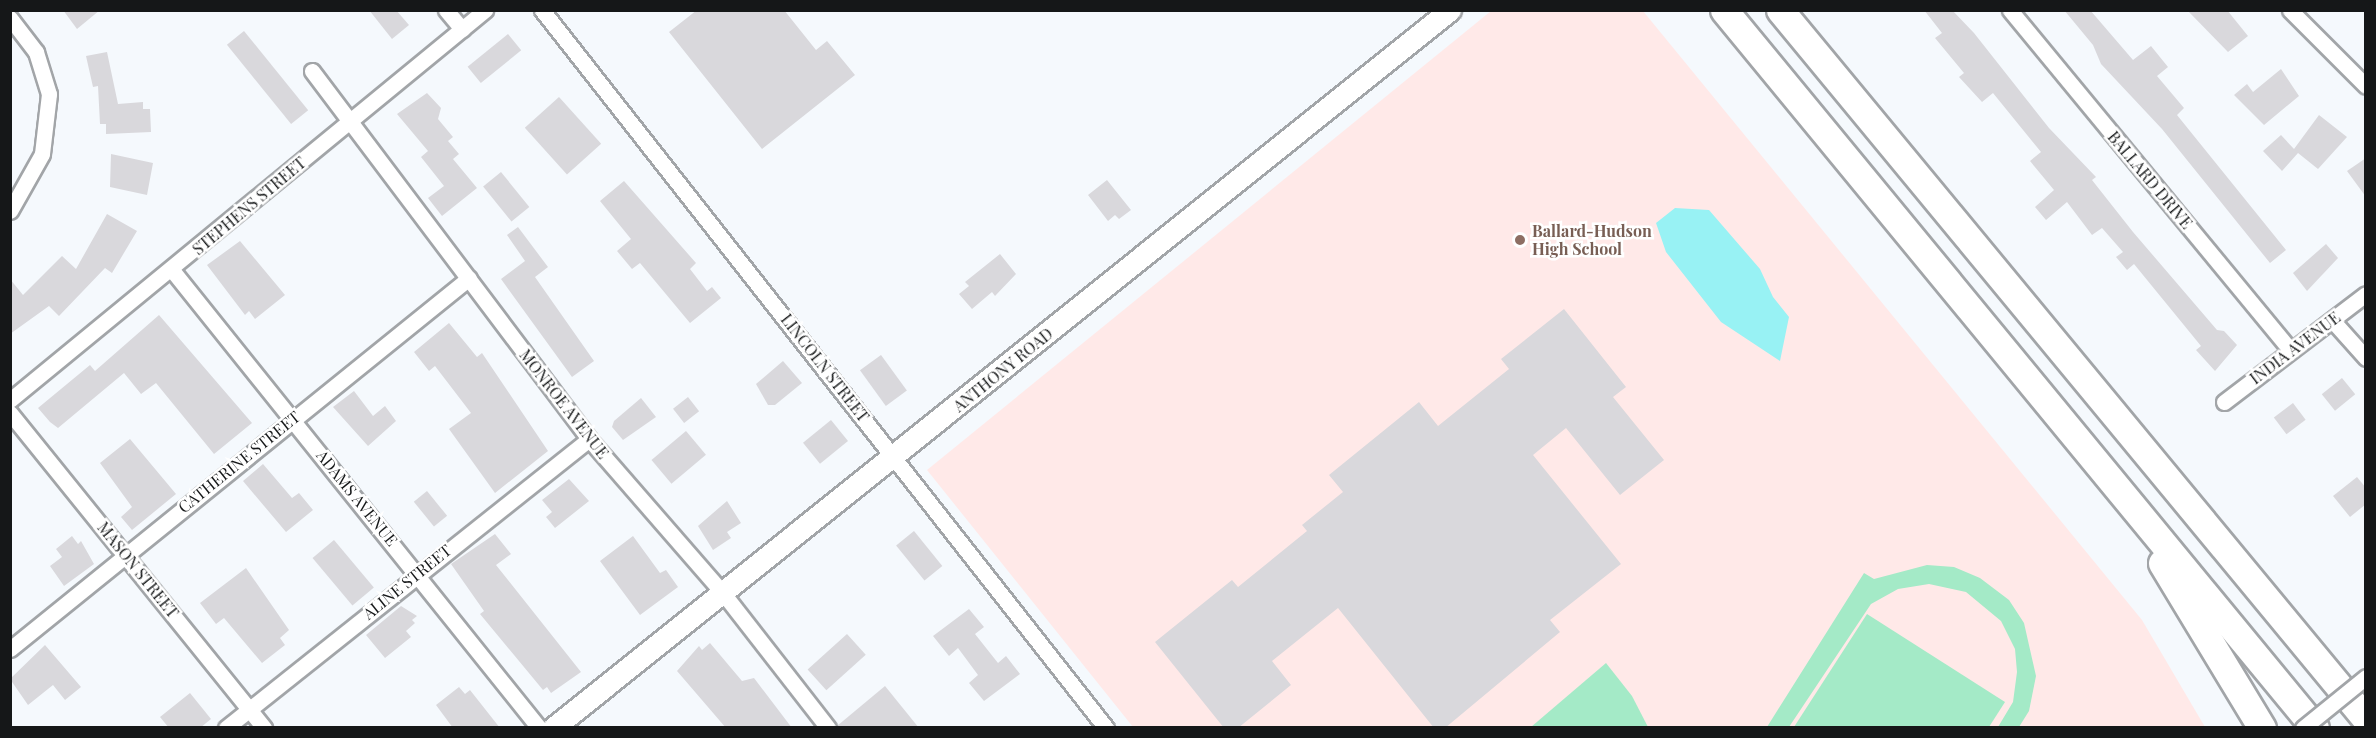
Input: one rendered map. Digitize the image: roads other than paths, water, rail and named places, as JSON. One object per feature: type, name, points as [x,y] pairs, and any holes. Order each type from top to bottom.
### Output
[{"type":"highway","points":[[1724,10],[2315,728]]},
{"type":"highway","points":[[1780,10],[2366,719]]},
{"type":"highway","points":[[2109,477],[2262,728]]},
{"type":"street","points":[[447,10],[462,29]]},
{"type":"street","name":"STEPHENS STREET","points":[[10,400],[172,270],[485,10]]},
{"type":"street","name":"LINCOLN STREET","points":[[542,10],[1106,728]]},
{"type":"street","name":"ANTHONY ROAD","points":[[553,728],[1450,10]]},
{"type":"street","name":"BALLARD DRIVE","points":[[2010,10],[2290,350]]},
{"type":"street","points":[[2290,10],[2366,86]]},
{"type":"street","points":[[10,18],[36,52],[49,94],[42,154],[10,211]]},
{"type":"street","name":"MONROE AVENUE","points":[[312,71],[589,439],[723,593],[828,728]]},
{"type":"street","name":"ADAMS AVENUE","points":[[172,270],[293,418],[539,728]]},
{"type":"street","name":"CATHERINE STREET","points":[[10,649],[469,278]]},
{"type":"street","name":"INDIA AVENUE","points":[[2224,402],[2366,294]]},
{"type":"street","points":[[2332,320],[2366,358]]},
{"type":"street","name":"MASON STREET","points":[[10,413],[264,728]]},
{"type":"street","name":"ALINE STREET","points":[[226,728],[417,573],[589,439]]},
{"type":"street","points":[[2303,728],[2366,677]]},
{"type":"water","points":[[1675,208],[1709,210],[1760,269],[1773,297],[1789,317],[1780,361],[1721,322],[1666,252],[1656,223]]},
{"type":"place","name":"Ballard-Hudson High School","points":[[1520,240]]}]
